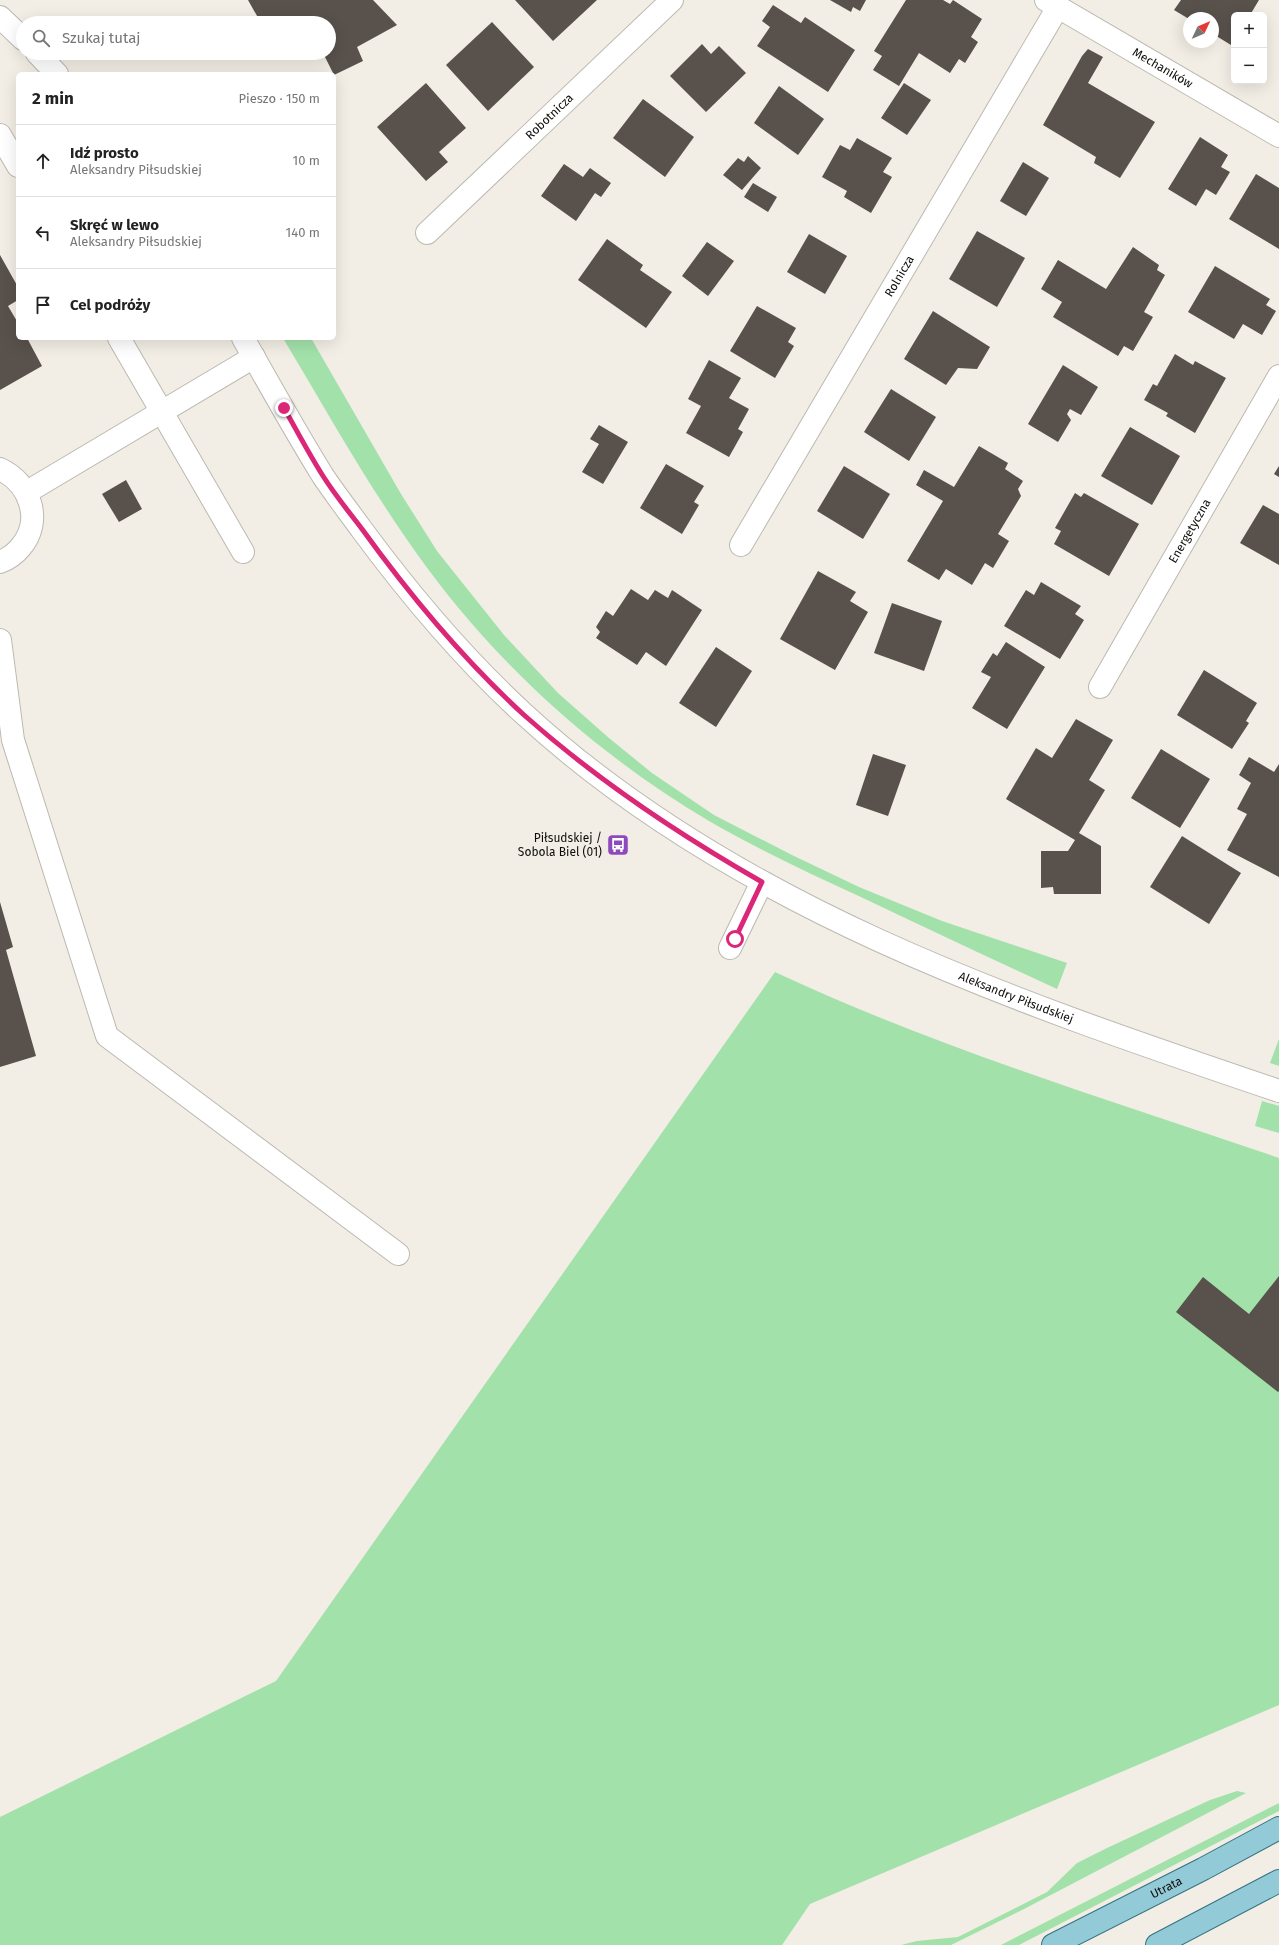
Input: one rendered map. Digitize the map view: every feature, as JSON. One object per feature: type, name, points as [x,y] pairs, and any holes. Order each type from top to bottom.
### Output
[{"type":"main road","name":"Utrata","points":[[1053,1945],[1203,1869],[1279,1828]]},
{"type":"main road","points":[[1157,1945],[1279,1881]]},
{"type":"street","name":"Robotnicza","points":[[427,234],[672,0]]},
{"type":"street","name":"Mechaników","points":[[1052,4],[1279,136]]},
{"type":"street","name":"Rolnicza","points":[[742,545],[1052,4]]},
{"type":"street","points":[[0,17],[16,32]]},
{"type":"street","points":[[44,60],[55,72]]},
{"type":"street","points":[[0,135],[16,163]]},
{"type":"street","points":[[120,340],[243,552]]},
{"type":"street","name":"Aleksandry Piłsudskiej","points":[[244,340],[324,477],[390,568],[456,646],[524,714],[580,761],[646,811],[702,848],[762,882],[899,949],[1054,1013],[1279,1091]]},
{"type":"street","points":[[27,492],[254,358]]},
{"type":"street","name":"Energetyczna","points":[[1100,687],[1279,376]]},
{"type":"street","points":[[0,469],[19,481],[27,492],[31,505],[32,518],[30,532],[23,544],[15,554],[0,562]]},
{"type":"street","points":[[0,640],[13,740],[107,1036],[398,1254]]},
{"type":"street","points":[[730,948],[762,882]]},
{"type":"green space","points":[[284,340],[312,340],[401,494],[437,551],[504,635],[558,693],[609,738],[652,773],[714,815],[792,855],[859,887],[942,921],[1067,963],[1057,989],[766,852],[728,832],[676,801],[613,756],[554,707],[526,681],[473,625],[445,592],[395,522],[349,449]]},
{"type":"green space","points":[[775,972],[898,1025],[961,1049],[1088,1094],[1279,1158],[1279,1705],[810,1904],[782,1945],[0,1945],[0,1817],[276,1681]]},
{"type":"green space","points":[[1279,1039],[1279,1066],[1270,1063]]},
{"type":"green space","points":[[1262,1101],[1279,1106],[1279,1133],[1255,1126]]},
{"type":"green space","points":[[1237,1791],[1246,1793],[1024,1909],[951,1945],[901,1945],[917,1941],[958,1937],[1047,1892],[1077,1863],[1210,1800]]},
{"type":"green space","points":[[1279,1803],[1279,1811],[1019,1945],[1001,1945]]},
{"type":"building","points":[[248,0],[373,0],[397,25],[357,47],[363,61],[336,74],[336,72],[332,72],[326,60],[336,60],[336,16],[257,16]]},
{"type":"building","points":[[515,0],[597,0],[553,41]]},
{"type":"building","points":[[830,0],[866,0],[860,11],[853,7],[851,12]]},
{"type":"building","points":[[906,0],[943,0],[950,4],[953,0],[982,19],[971,37],[978,42],[965,63],[959,59],[950,73],[919,53],[899,86],[873,70],[882,56],[874,51]]},
{"type":"building","points":[[1181,0],[1259,0],[1252,12],[1231,12],[1231,45],[1219,38],[1219,12],[1183,12],[1183,15],[1174,10]]},
{"type":"building","points":[[773,5],[801,23],[805,17],[855,50],[828,92],[757,46],[770,27],[762,21]]},
{"type":"building","points":[[492,22],[534,67],[488,111],[446,65]]},
{"type":"building","points":[[702,44],[711,54],[719,46],[746,73],[706,112],[670,76]]},
{"type":"building","points":[[1088,49],[1103,57],[1088,83],[1155,122],[1120,178],[1094,163],[1096,157],[1043,125],[1082,56]]},
{"type":"building","points":[[426,83],[466,128],[439,152],[448,162],[426,181],[377,127]]},
{"type":"building","points":[[904,83],[931,100],[907,135],[881,118]]},
{"type":"building","points":[[779,86],[824,119],[798,155],[754,123]]},
{"type":"building","points":[[643,99],[694,137],[665,177],[613,138]]},
{"type":"building","points":[[1200,137],[1228,155],[1221,167],[1230,172],[1216,195],[1206,189],[1196,206],[1168,189]]},
{"type":"building","points":[[857,138],[892,158],[883,172],[892,177],[871,213],[844,197],[847,191],[822,177],[840,145],[850,150]]},
{"type":"building","points":[[748,156],[761,168],[742,190],[723,175],[738,158],[744,162]]},
{"type":"building","points":[[1023,162],[1049,178],[1026,216],[1000,201]]},
{"type":"building","points":[[564,164],[583,177],[590,168],[611,183],[601,197],[595,193],[576,221],[541,196]]},
{"type":"building","points":[[1256,174],[1279,188],[1279,249],[1229,219]]},
{"type":"building","points":[[753,183],[777,197],[768,212],[744,197]]},
{"type":"building","points":[[977,231],[1025,258],[997,307],[949,279]]},
{"type":"building","points":[[809,234],[847,256],[825,294],[787,272]]},
{"type":"building","points":[[607,239],[643,265],[640,270],[672,292],[646,328],[578,280]]},
{"type":"building","points":[[707,242],[734,261],[708,296],[682,276]]},
{"type":"building","points":[[1133,247],[1159,265],[1157,270],[1165,275],[1144,312],[1153,317],[1133,351],[1124,346],[1118,356],[1053,317],[1062,302],[1041,289],[1058,260],[1106,289]]},
{"type":"building","points":[[0,255],[16,283],[16,301],[8,306],[16,320],[16,340],[28,340],[42,366],[0,390]]},
{"type":"building","points":[[1215,266],[1270,299],[1266,305],[1276,311],[1262,335],[1243,324],[1234,339],[1188,312]]},
{"type":"building","points":[[757,306],[796,328],[788,342],[794,346],[775,378],[730,351]]},
{"type":"building","points":[[933,311],[990,347],[977,369],[958,368],[946,385],[904,359]]},
{"type":"building","points":[[1175,354],[1193,365],[1195,361],[1226,378],[1195,433],[1166,416],[1168,413],[1144,400],[1153,384],[1157,386]]},
{"type":"building","points":[[709,360],[741,378],[729,398],[749,409],[738,429],[743,432],[729,457],[686,433],[701,406],[688,399]]},
{"type":"building","points":[[1063,365],[1098,387],[1081,415],[1070,409],[1067,414],[1071,420],[1058,442],[1028,424]]},
{"type":"building","points":[[891,389],[936,417],[909,461],[864,432]]},
{"type":"building","points":[[599,425],[628,442],[603,484],[582,472],[599,444],[590,439]]},
{"type":"building","points":[[1130,427],[1180,456],[1152,505],[1101,476]]},
{"type":"building","points":[[979,446],[1008,463],[1005,469],[1023,481],[1018,489],[1021,496],[998,534],[1009,541],[993,568],[985,563],[972,585],[946,569],[939,580],[907,561],[943,501],[916,485],[924,470],[954,487]]},
{"type":"building","points":[[666,464],[704,486],[694,502],[699,505],[682,534],[640,508]]},
{"type":"building","points":[[844,466],[890,494],[863,539],[817,511]]},
{"type":"building","points":[[1279,466],[1279,477],[1274,474]]},
{"type":"building","points":[[126,480],[142,509],[119,522],[102,494]]},
{"type":"building","points":[[1075,493],[1081,497],[1084,493],[1139,524],[1109,576],[1054,544],[1061,531],[1055,528]]},
{"type":"building","points":[[1263,505],[1279,514],[1279,565],[1240,543]]},
{"type":"building","points":[[818,571],[856,592],[850,601],[868,612],[835,670],[780,639]]},
{"type":"building","points":[[1041,582],[1081,606],[1075,614],[1084,620],[1060,659],[1004,626],[1026,590],[1034,595]]},
{"type":"building","points":[[631,589],[648,600],[655,590],[668,598],[672,590],[702,610],[666,666],[646,652],[637,665],[596,638],[600,632],[596,627],[606,611],[613,616]]},
{"type":"building","points":[[892,603],[942,621],[924,671],[874,653]]},
{"type":"building","points":[[1006,642],[1045,667],[1007,729],[972,708],[991,677],[981,672],[993,653],[997,656]]},
{"type":"building","points":[[716,647],[752,671],[716,727],[679,703]]},
{"type":"building","points":[[1204,670],[1257,703],[1246,721],[1249,723],[1232,749],[1177,715]]},
{"type":"building","points":[[1076,719],[1113,740],[1089,780],[1105,790],[1079,833],[1101,846],[1101,894],[1054,894],[1053,887],[1041,888],[1041,851],[1068,851],[1075,840],[1006,799],[1036,748],[1052,758]]},
{"type":"building","points":[[1161,749],[1210,779],[1180,828],[1131,798]]},
{"type":"building","points":[[873,754],[906,765],[888,816],[856,805]]},
{"type":"building","points":[[1249,757],[1274,772],[1279,764],[1279,877],[1227,850],[1247,814],[1237,809],[1251,783],[1239,775]]},
{"type":"building","points":[[1182,836],[1241,873],[1209,924],[1150,887]]},
{"type":"building","points":[[0,902],[13,947],[6,950],[36,1056],[0,1067]]},
{"type":"building","points":[[1279,1276],[1278,1392],[1176,1312],[1203,1277],[1249,1314]]},
{"type":"place","name":"Piłsudskiej / Sobola Biel (01)","points":[[618,845]]},
{"type":"route","points":[[284,408],[324,477],[390,568],[456,646],[524,714],[580,761],[646,811],[702,848],[762,882],[735,939]]}]
